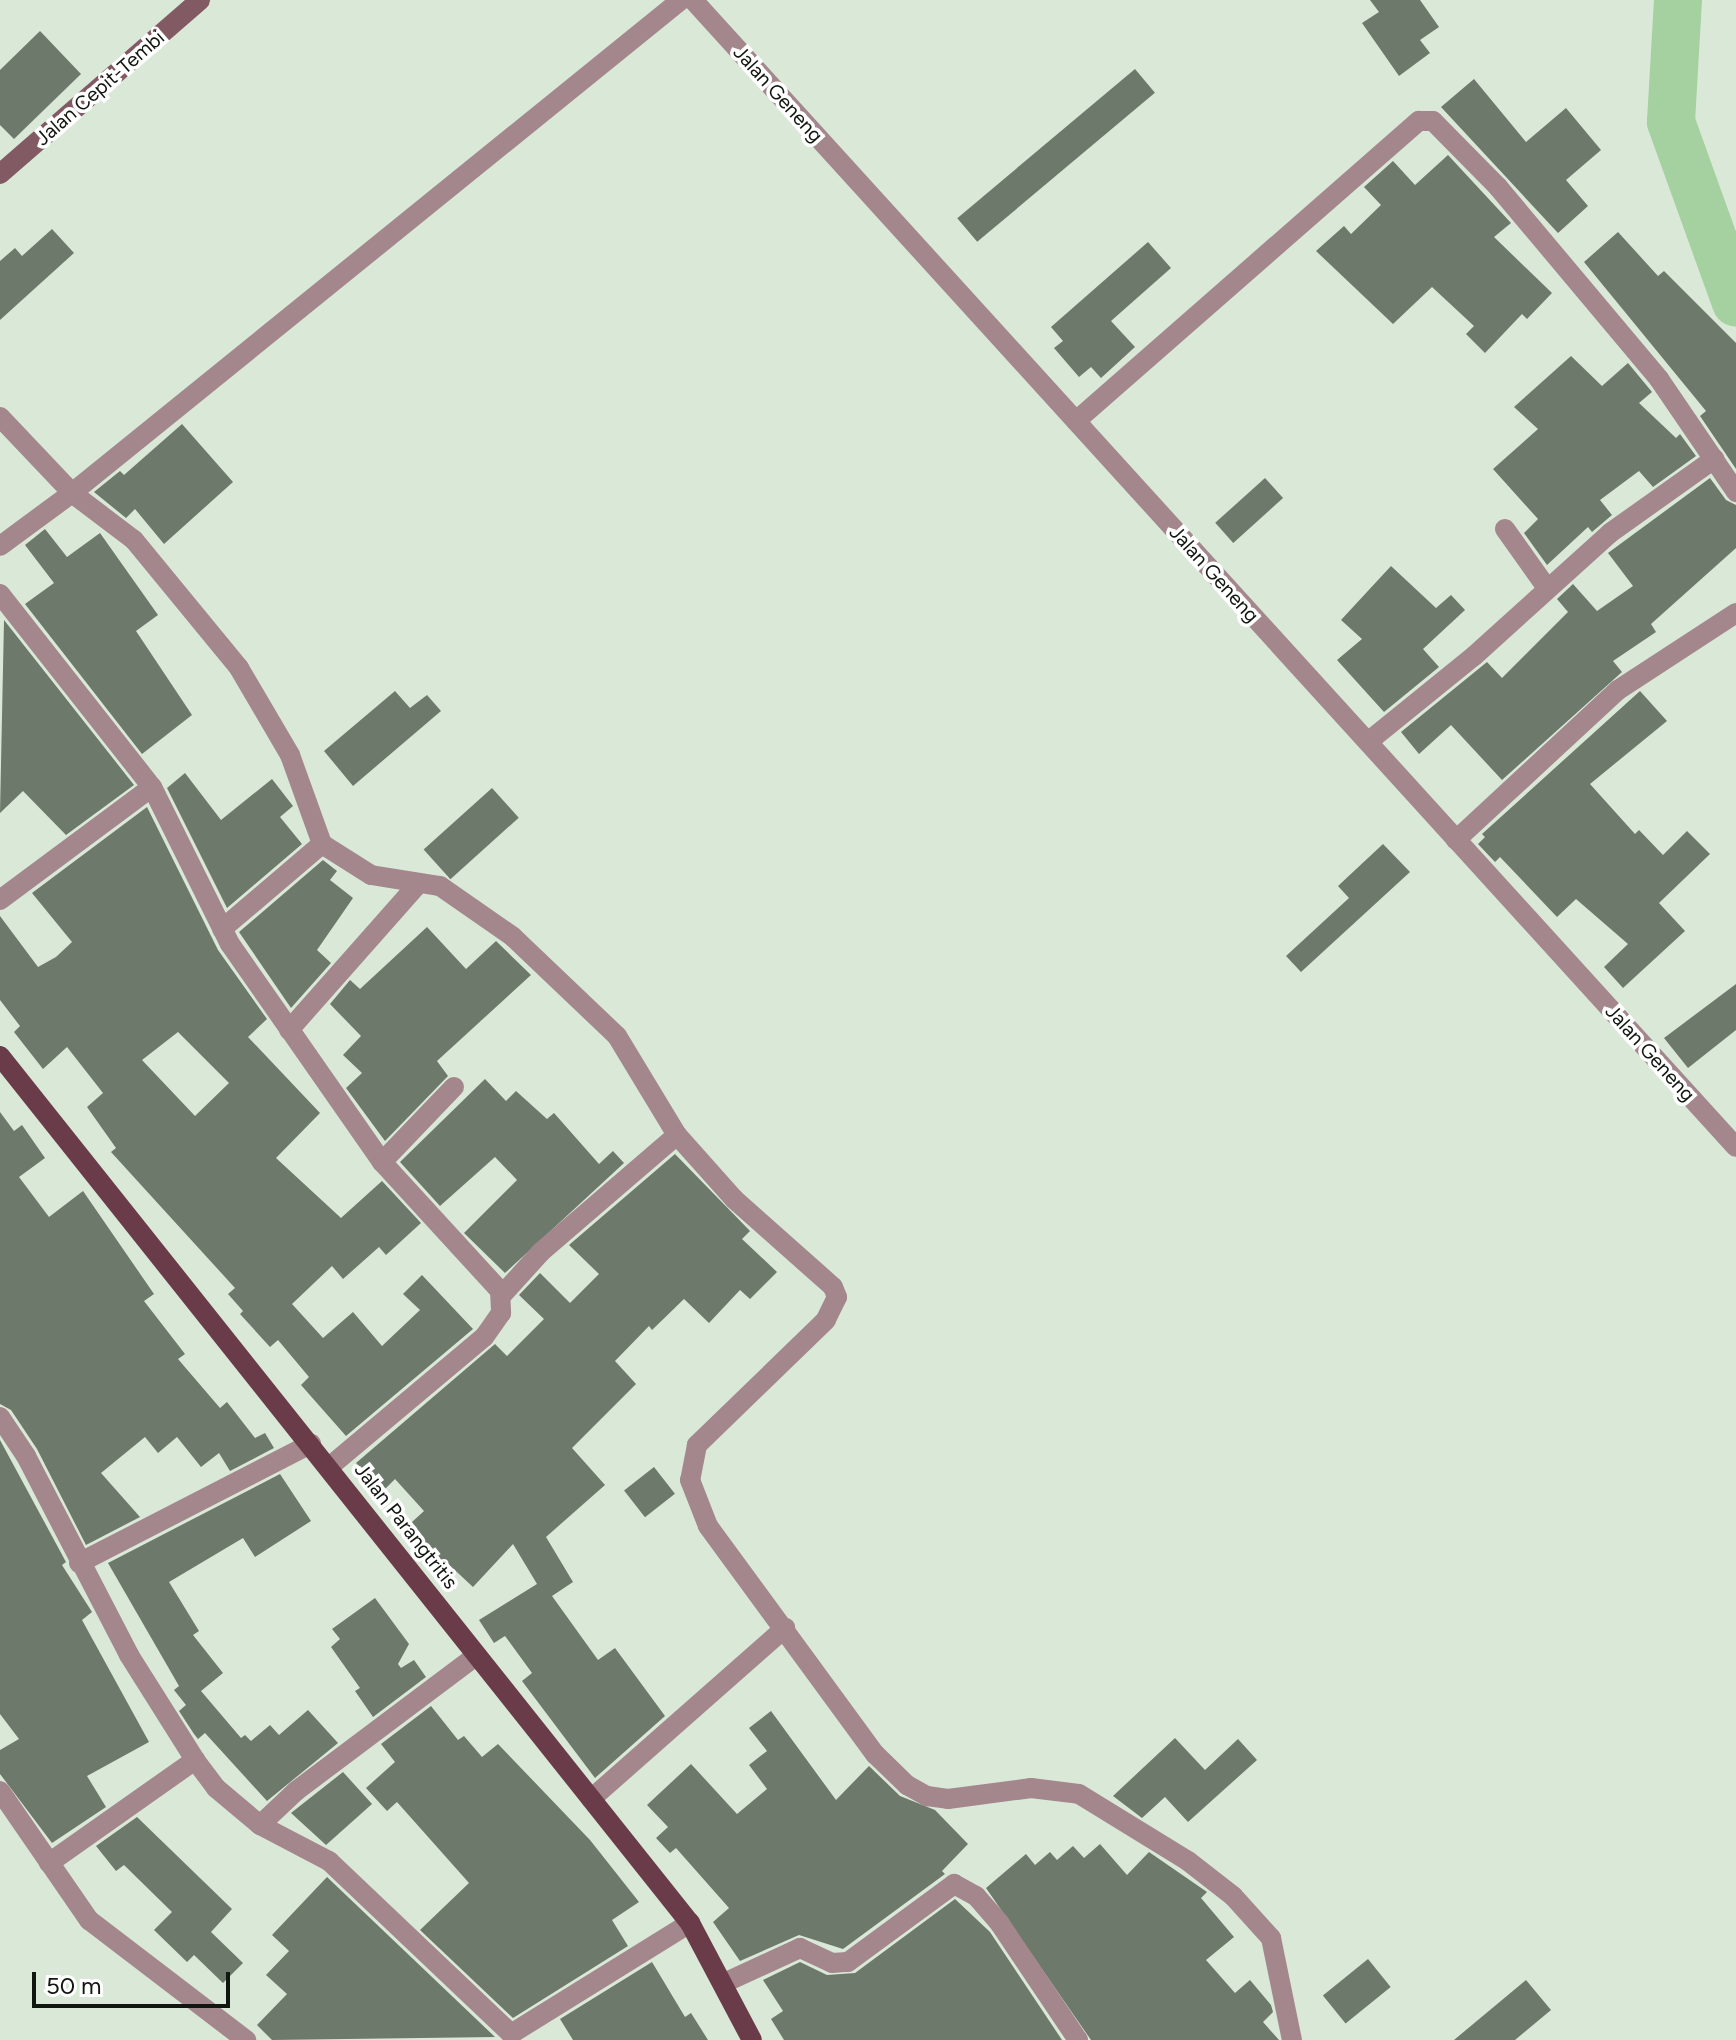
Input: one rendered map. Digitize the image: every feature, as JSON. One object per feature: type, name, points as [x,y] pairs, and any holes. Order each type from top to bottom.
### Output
[{"type":"main road","name":"Jalan Cepit-Tembi","points":[[0,174],[200,0]]},
{"type":"main road","name":"Jalan Parangtritis","points":[[0,1056],[690,1923],[752,2040]]},
{"type":"street","points":[[0,546],[72,493],[681,0]]},
{"type":"street","name":"Jalan Geneng","points":[[693,0],[1736,1147]]},
{"type":"street","points":[[1076,421],[1419,121],[1433,121],[1498,187],[1650,368],[1736,492]]},
{"type":"street","points":[[0,417],[72,493],[134,540],[239,668],[290,755],[322,844],[371,875],[440,886],[461,897],[579,996],[617,1036],[677,1135],[760,1226],[833,1287],[837,1297],[826,1320],[697,1445],[689,1465],[691,1492],[708,1526],[881,1761],[916,1791],[948,1799],[1031,1788],[1079,1794],[1223,1887],[1271,1938],[1292,2040]]},
{"type":"street","points":[[1369,741],[1474,656],[1610,533],[1714,459]]},
{"type":"street","points":[[1505,529],[1547,588]]},
{"type":"street","points":[[0,594],[152,787],[222,929],[382,1162],[502,1295]]},
{"type":"street","points":[[1456,840],[1618,690],[1736,613]]},
{"type":"street","points":[[0,900],[152,787]]},
{"type":"street","points":[[222,929],[322,844]]},
{"type":"street","points":[[289,1030],[419,883]]},
{"type":"street","points":[[382,1162],[454,1087]]},
{"type":"street","points":[[329,1467],[484,1337],[501,1313],[502,1295],[541,1252],[677,1135]]},
{"type":"street","points":[[0,1417],[26,1456],[79,1563],[195,1760],[216,1788],[260,1825],[329,1861],[511,2034],[690,1923]]},
{"type":"street","points":[[79,1563],[311,1444]]},
{"type":"street","points":[[591,1799],[785,1628]]},
{"type":"street","points":[[260,1825],[296,1791],[477,1655]]},
{"type":"street","points":[[49,1863],[195,1760]]},
{"type":"street","points":[[0,1791],[89,1920],[246,2040]]},
{"type":"street","points":[[724,1983],[800,1948],[832,1963],[848,1962],[954,1884],[976,1896],[1000,1924],[1078,2040]]},
{"type":"building","points":[[1370,0],[1420,0],[1439,27],[1420,40],[1430,53],[1399,76],[1362,23],[1379,12]]},
{"type":"building","points":[[40,31],[81,74],[14,139],[0,125],[0,70]]},
{"type":"building","points":[[1135,69],[1155,93],[977,242],[957,218]]},
{"type":"building","points":[[1474,79],[1526,142],[1566,108],[1601,150],[1566,180],[1588,206],[1558,233],[1441,107]]},
{"type":"building","points":[[1448,155],[1511,223],[1494,237],[1552,293],[1527,319],[1522,314],[1485,353],[1466,334],[1474,326],[1432,287],[1393,324],[1316,251],[1344,226],[1351,234],[1381,205],[1364,187],[1393,161],[1415,185]]},
{"type":"building","points":[[52,229],[74,253],[0,320],[0,261],[15,248],[22,256]]},
{"type":"building","points":[[1618,232],[1658,276],[1664,271],[1736,343],[1736,469],[1700,416],[1706,411],[1584,262]]},
{"type":"building","points":[[1148,242],[1171,268],[1111,321],[1135,347],[1101,378],[1091,367],[1079,377],[1054,348],[1063,341],[1051,327]]},
{"type":"building","points":[[1571,356],[1602,386],[1628,363],[1652,392],[1639,403],[1676,438],[1680,434],[1696,456],[1653,487],[1639,471],[1600,500],[1612,515],[1592,532],[1588,527],[1547,565],[1524,533],[1538,519],[1493,469],[1538,429],[1514,407]]},
{"type":"building","points":[[182,424],[233,482],[164,544],[135,509],[126,518],[94,492],[120,471],[124,475]]},
{"type":"building","points":[[1265,478],[1283,498],[1233,543],[1215,523]]},
{"type":"building","points":[[1710,478],[1726,500],[1736,505],[1736,548],[1651,624],[1656,632],[1613,661],[1622,672],[1502,780],[1451,725],[1419,754],[1401,732],[1487,662],[1502,678],[1568,612],[1557,599],[1573,584],[1597,611],[1633,586],[1608,553]]},
{"type":"building","points":[[45,529],[67,557],[100,533],[158,615],[136,631],[192,715],[142,754],[25,604],[54,583],[25,545]]},
{"type":"building","points":[[1391,566],[1436,608],[1451,595],[1465,610],[1423,649],[1439,667],[1384,712],[1337,660],[1362,639],[1341,620]]},
{"type":"building","points":[[4,620],[134,785],[66,835],[23,791],[0,813]]},
{"type":"building","points":[[395,691],[410,708],[427,695],[441,711],[353,786],[324,751]]},
{"type":"building","points":[[1640,691],[1667,721],[1590,784],[1635,834],[1639,830],[1663,855],[1687,831],[1710,854],[1659,903],[1685,931],[1623,988],[1604,967],[1628,944],[1576,899],[1557,917],[1500,857],[1495,862],[1478,844],[1485,837],[1482,834]]},
{"type":"building","points":[[185,773],[221,820],[272,779],[293,806],[280,817],[302,844],[227,908],[167,788]]},
{"type":"building","points":[[492,788],[519,818],[450,879],[424,850]]},
{"type":"building","points":[[147,807],[218,950],[267,1019],[248,1037],[320,1113],[276,1158],[341,1218],[382,1181],[421,1223],[386,1255],[379,1247],[343,1279],[332,1266],[292,1304],[323,1338],[353,1312],[382,1346],[420,1310],[403,1294],[422,1275],[473,1329],[346,1436],[301,1385],[309,1377],[278,1340],[270,1347],[240,1314],[243,1311],[228,1294],[235,1288],[111,1152],[116,1148],[87,1107],[103,1093],[67,1047],[43,1069],[14,1032],[20,1026],[0,1000],[0,916],[38,967],[56,957],[72,942],[32,893]],"holes":[[[178,1032],[229,1083],[195,1116],[142,1060]]]},
{"type":"building","points":[[1383,844],[1410,872],[1301,972],[1286,956],[1349,898],[1338,886]]},
{"type":"building","points":[[323,860],[337,871],[330,880],[353,898],[317,950],[331,963],[291,1008],[239,932]]},
{"type":"building","points":[[427,927],[466,969],[496,941],[531,975],[437,1061],[448,1076],[385,1141],[346,1088],[362,1073],[343,1055],[361,1036],[330,1004],[350,980],[360,989]]},
{"type":"building","points":[[1736,984],[1736,1030],[1688,1068],[1664,1038]]},
{"type":"building","points":[[485,1079],[506,1101],[516,1091],[547,1119],[554,1113],[599,1164],[613,1151],[624,1163],[505,1273],[464,1233],[517,1180],[495,1157],[440,1206],[400,1162]]},
{"type":"building","points":[[0,1112],[14,1131],[22,1125],[45,1158],[19,1177],[49,1217],[83,1191],[154,1294],[144,1301],[185,1354],[178,1359],[220,1408],[227,1402],[255,1438],[265,1433],[274,1448],[230,1471],[219,1453],[201,1467],[177,1437],[158,1453],[145,1437],[101,1473],[140,1517],[86,1545],[37,1449],[11,1410],[0,1404]]},
{"type":"building","points":[[675,1154],[750,1231],[742,1239],[777,1272],[750,1299],[740,1290],[709,1323],[684,1299],[652,1330],[649,1326],[615,1361],[636,1384],[572,1448],[605,1485],[546,1537],[573,1582],[552,1596],[598,1660],[615,1648],[665,1716],[595,1778],[522,1681],[532,1673],[505,1636],[494,1643],[479,1620],[537,1584],[513,1544],[473,1587],[444,1560],[435,1568],[400,1533],[424,1511],[395,1479],[384,1490],[356,1463],[495,1344],[507,1356],[544,1319],[519,1295],[540,1273],[570,1303],[599,1274],[569,1245]]},
{"type":"building","points":[[0,1440],[66,1562],[62,1565],[92,1612],[82,1620],[149,1742],[87,1776],[106,1807],[52,1843],[0,1774],[0,1750],[19,1739],[0,1714]]},
{"type":"building","points":[[654,1467],[675,1494],[645,1517],[624,1490]]},
{"type":"building","points":[[280,1474],[311,1521],[255,1557],[243,1538],[169,1582],[199,1631],[193,1635],[223,1673],[201,1691],[241,1738],[245,1735],[251,1741],[270,1725],[279,1735],[308,1710],[338,1743],[267,1801],[205,1733],[198,1739],[194,1734],[179,1711],[186,1705],[174,1690],[179,1686],[108,1563]]},
{"type":"building","points":[[375,1598],[409,1644],[398,1664],[401,1668],[414,1660],[426,1677],[373,1717],[355,1691],[360,1688],[331,1647],[340,1639],[332,1629]]},
{"type":"building","points":[[431,1706],[458,1740],[464,1736],[482,1757],[498,1744],[590,1840],[639,1902],[612,1920],[628,1946],[513,2018],[420,1930],[469,1883],[397,1802],[387,1811],[366,1788],[395,1762],[381,1744]]},
{"type":"building","points":[[771,1711],[836,1800],[869,1766],[900,1796],[935,1810],[968,1844],[942,1871],[945,1874],[843,1949],[799,1935],[740,1961],[713,1922],[729,1908],[676,1848],[670,1853],[656,1838],[668,1827],[647,1805],[691,1764],[737,1814],[767,1789],[749,1765],[767,1751],[749,1728]]},
{"type":"building","points":[[1175,1738],[1205,1770],[1238,1739],[1257,1760],[1188,1822],[1165,1797],[1142,1818],[1113,1796]]},
{"type":"building","points":[[343,1772],[372,1804],[326,1845],[291,1813]]},
{"type":"building","points":[[137,1817],[232,1909],[211,1932],[243,1963],[223,1983],[194,1955],[187,1962],[154,1930],[172,1912],[124,1865],[116,1871],[96,1846]]},
{"type":"building","points":[[1100,1844],[1127,1875],[1149,1852],[1207,1892],[1201,1898],[1234,1937],[1206,1960],[1235,1993],[1250,1980],[1271,2005],[1273,2012],[1263,2022],[1279,2040],[1091,2040],[986,1888],[1026,1854],[1035,1865],[1050,1852],[1057,1860],[1073,1846],[1084,1858]]},
{"type":"building","points":[[327,1877],[495,2037],[272,2040],[257,2025],[287,1994],[266,1975],[289,1951],[272,1935]]},
{"type":"building","points":[[955,1899],[990,1932],[1062,2040],[784,2040],[771,2019],[783,2011],[763,1980],[800,1962],[827,1975],[855,1973]]},
{"type":"building","points":[[1368,1959],[1391,1987],[1346,2023],[1323,1996]]},
{"type":"building","points":[[652,1962],[685,2017],[691,2013],[708,2040],[573,2040],[560,2019]]},
{"type":"building","points":[[1526,1980],[1551,2010],[1515,2040],[1454,2040]]},
{"type":"waterway","points":[[1678,0],[1671,122],[1736,303]]}]
